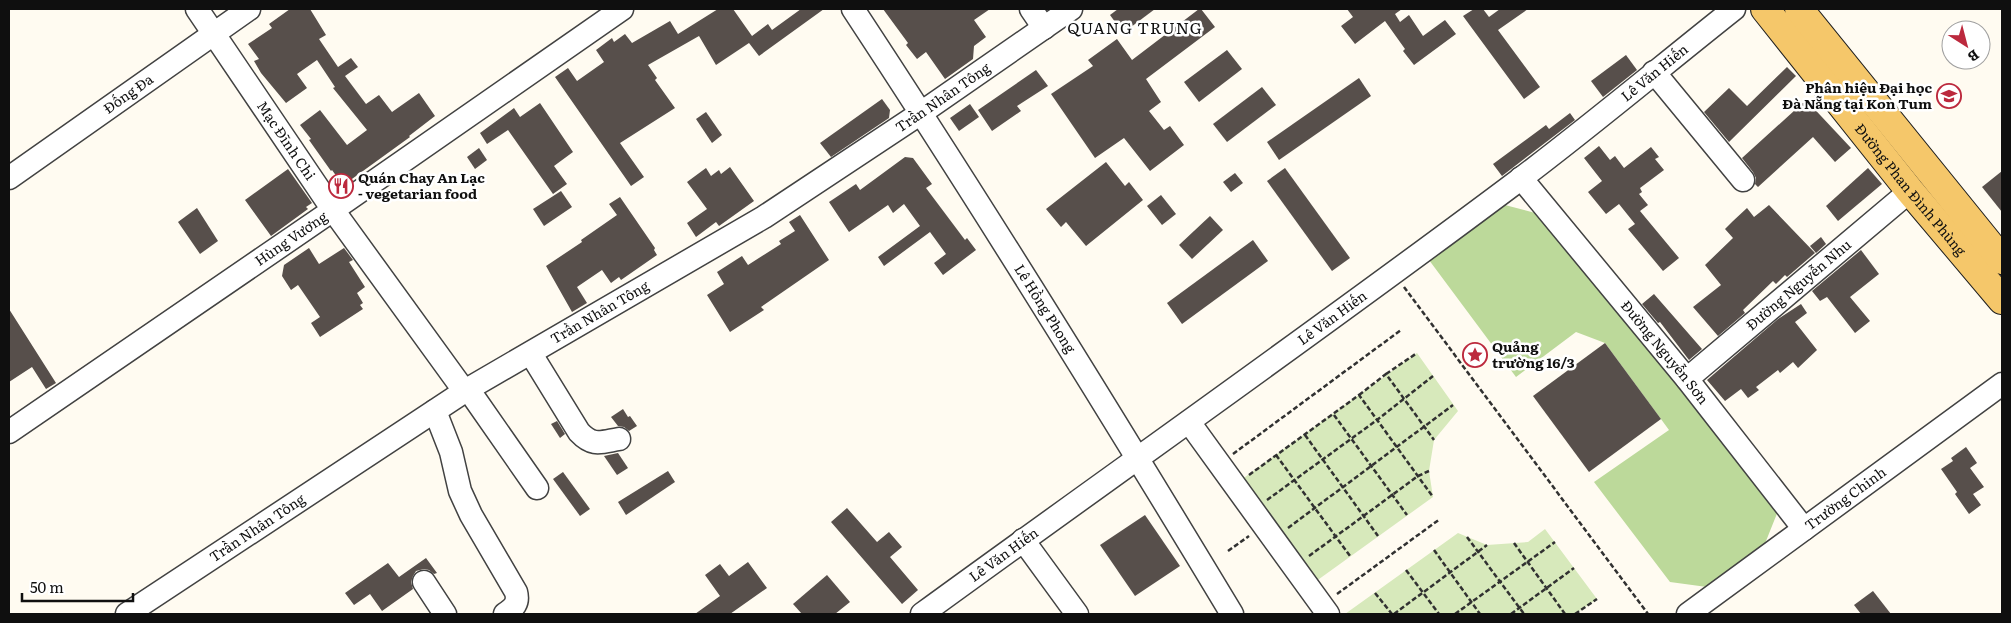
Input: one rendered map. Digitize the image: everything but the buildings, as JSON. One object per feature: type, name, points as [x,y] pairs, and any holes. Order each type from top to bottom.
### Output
[{"type":"main road","name":"Đường Phan Đình Phùng","points":[[1765,9],[1910,191],[2000,293]]},
{"type":"main road","name":"Đường Phan Đình Phùng","points":[[1799,9],[2002,260]]},
{"type":"street","name":"Mạc Đĩnh Chi","points":[[197,9],[333,210],[537,488]]},
{"type":"street","name":"Đống Đa","points":[[9,178],[249,9]]},
{"type":"street","name":"Hùng Vương","points":[[9,432],[622,9]]},
{"type":"street","name":"Lê Hồng Phong","points":[[853,9],[921,113],[1142,464],[1232,614]]},
{"type":"street","points":[[1031,9],[1044,28]]},
{"type":"street","name":"Trần Nhân Tông","points":[[127,614],[467,391],[736,235],[921,113],[1070,9]]},
{"type":"street","name":"Lê Văn Hiến","points":[[922,614],[1028,546],[1142,464],[1189,422],[1521,178],[1734,9]]},
{"type":"street","points":[[1654,72],[1743,180]]},
{"type":"street","name":"Đường Nguyễn Sơn","points":[[1521,178],[1687,379],[1804,529]]},
{"type":"street","name":"Đường Nguyễn Nhu","points":[[1687,379],[1910,191]]},
{"type":"street","points":[[530,354],[587,441],[597,443],[619,438]]},
{"type":"street","name":"Trường Chinh","points":[[1688,614],[2002,384]]},
{"type":"street","points":[[435,412],[450,452],[460,491],[471,515],[516,592],[518,599],[516,605],[505,614]]},
{"type":"street","points":[[1189,422],[1324,610]]},
{"type":"street","points":[[1028,546],[1077,614]]},
{"type":"street","name":"Lê Văn Hiến","points":[[948,614],[1028,546]]},
{"type":"street","points":[[424,582],[445,614]]},
{"type":"path","points":[[1393,272],[1648,614]]},
{"type":"path","points":[[1220,465],[1401,330]]},
{"type":"path","points":[[1234,486],[1334,415],[1417,352]]},
{"type":"path","points":[[1386,374],[1434,440]]},
{"type":"path","points":[[1262,526],[1294,480],[1377,420],[1433,376]]},
{"type":"path","points":[[1359,395],[1433,497]]},
{"type":"path","points":[[1228,551],[1262,526],[1315,508],[1453,405]]},
{"type":"path","points":[[1334,415],[1407,515]]},
{"type":"path","points":[[1305,435],[1378,536]]},
{"type":"path","points":[[1276,455],[1350,556]]},
{"type":"path","points":[[1293,568],[1418,476],[1429,471]]},
{"type":"path","points":[[1324,610],[1440,519]]},
{"type":"path","points":[[1468,537],[1524,614]]},
{"type":"path","points":[[1455,614],[1555,542]]},
{"type":"path","points":[[1514,543],[1565,614]]},
{"type":"path","points":[[1375,592],[1393,614],[1487,545]]},
{"type":"path","points":[[1434,550],[1480,614]]},
{"type":"path","points":[[1511,614],[1574,568]]},
{"type":"path","points":[[1406,570],[1439,614]]},
{"type":"path","points":[[1575,614],[1597,599]]},
{"type":"green space","points":[[1505,205],[1539,214],[1778,511],[1764,546],[1707,587],[1670,582],[1594,482],[1669,430],[1605,343],[1576,332],[1516,377],[1429,260]]},
{"type":"green space","points":[[1417,353],[1458,411],[1434,440],[1429,471],[1433,497],[1308,587],[1234,485]]},
{"type":"green space","points":[[1545,529],[1597,599],[1575,614],[1345,614],[1458,533],[1487,545],[1528,542]]},
{"type":"place","name":"Phân hiệu Đại học Đà Nẵng tại Kon Tum","points":[[1949,96]]},
{"type":"place","name":"Quán Chay An Lạc - vegetarian food","points":[[341,186]]},
{"type":"place","name":"Quảng trường 16/3","points":[[1475,355]]},
{"type":"district","name":"QUANG TRUNG","points":[[1135,28]]}]
